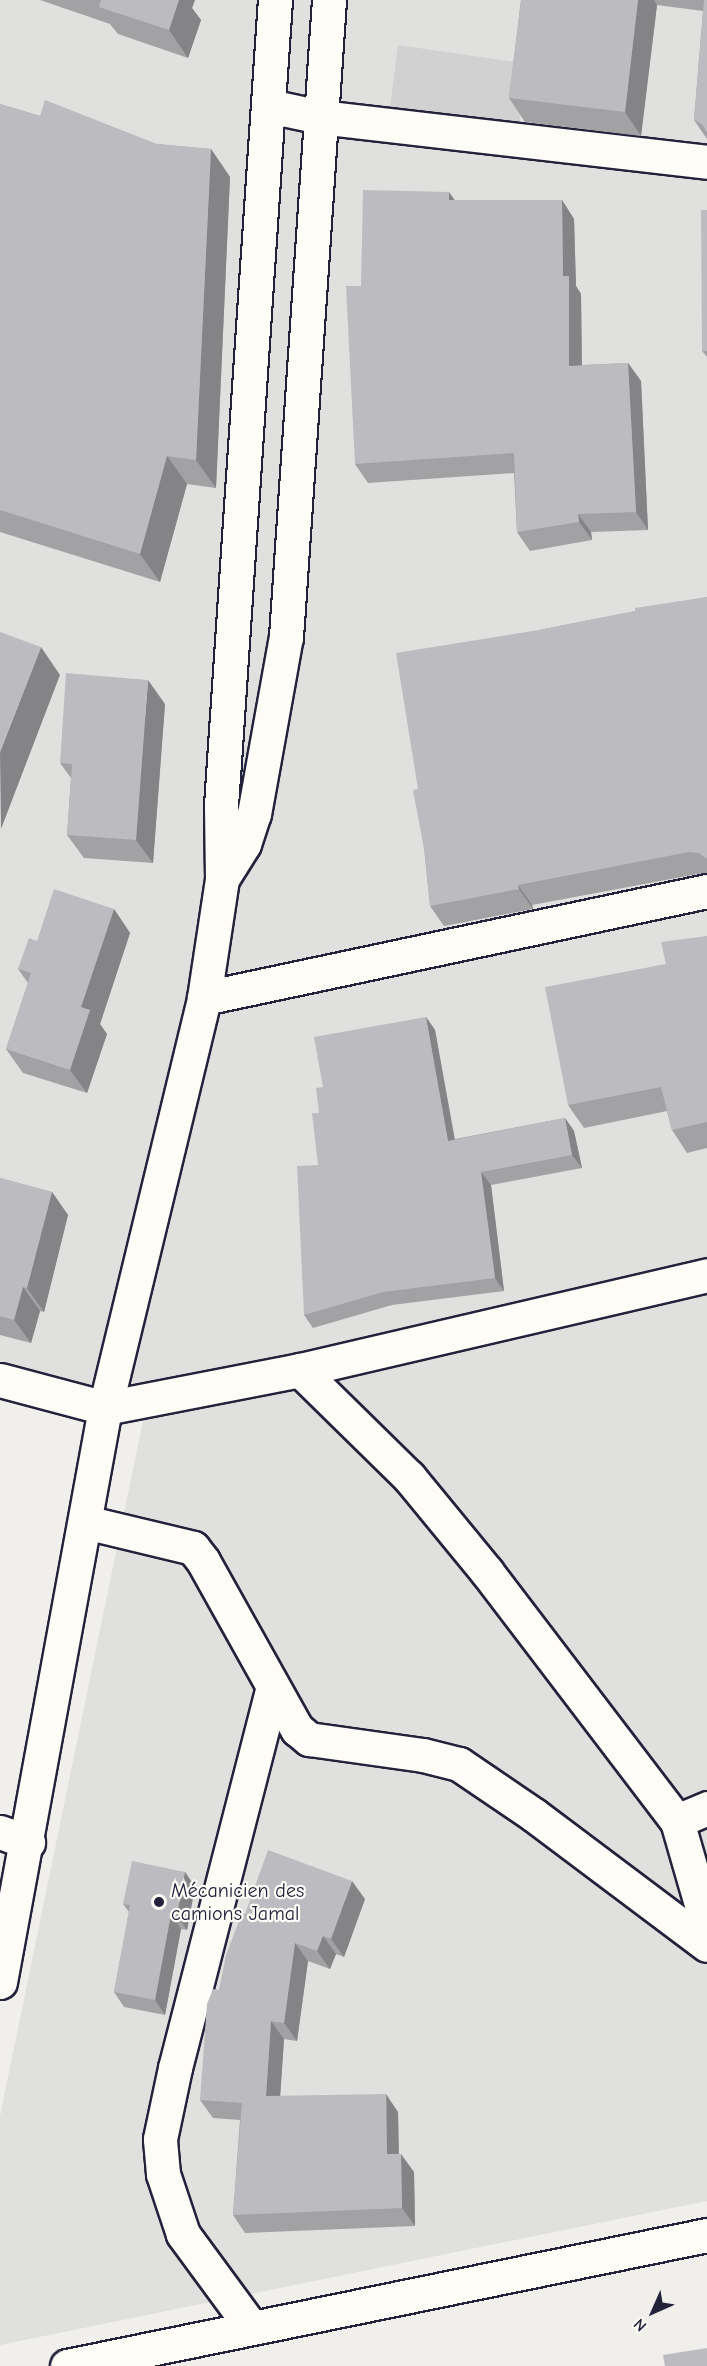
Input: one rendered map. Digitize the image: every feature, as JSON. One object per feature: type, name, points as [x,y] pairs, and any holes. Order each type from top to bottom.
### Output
[{"type":"street","points":[[0,1982],[14,1837],[85,1522],[105,1408],[204,998],[222,879],[221,806],[275,0]]},
{"type":"street","points":[[222,879],[244,843],[254,814],[286,637],[329,0]]},
{"type":"street","points":[[269,106],[320,117],[707,162]]},
{"type":"street","points":[[204,998],[707,891]]},
{"type":"street","points":[[0,1380],[105,1408],[300,1370],[707,1275]]},
{"type":"street","points":[[300,1370],[409,1477],[487,1572],[677,1821],[707,1925]]},
{"type":"street","points":[[85,1522],[193,1548],[203,1561],[297,1729],[309,1739],[423,1755],[459,1764],[534,1815],[707,1945]]},
{"type":"street","points":[[252,2328],[183,2234],[163,2174],[160,2139],[175,2068],[273,1687]]},
{"type":"street","points":[[677,1821],[707,1808]]},
{"type":"street","points":[[68,2366],[146,2357],[252,2328],[707,2235]]},
{"type":"shaded area","points":[[0,0],[707,0],[707,2201],[0,2345],[0,2116],[146,1406],[0,1365]]},
{"type":"shaded area","points":[[398,45],[528,64],[518,134],[389,115]]},
{"type":"building","points":[[101,0],[179,0],[169,30],[99,7]]},
{"type":"building","points":[[521,0],[638,0],[625,112],[509,98]]},
{"type":"building","points":[[704,0],[707,0],[707,133],[702,124],[694,120]]},
{"type":"building","points":[[45,100],[157,144],[211,149],[196,460],[167,456],[140,554],[0,510],[0,104],[40,116]]},
{"type":"building","points":[[363,190],[449,192],[449,200],[562,200],[563,276],[569,276],[569,366],[628,363],[636,512],[578,514],[579,522],[517,532],[514,453],[355,464],[346,286],[361,286]]},
{"type":"building","points":[[701,210],[707,210],[707,351],[702,351]]},
{"type":"building","points":[[707,597],[707,859],[699,853],[689,852],[518,885],[519,889],[430,906],[425,854],[413,790],[418,789],[396,653],[539,630],[635,611],[635,608]]},
{"type":"building","points":[[0,632],[41,647],[0,752]]},
{"type":"building","points":[[66,673],[148,680],[136,840],[67,835],[72,764],[60,763]]},
{"type":"building","points":[[54,889],[114,909],[81,1007],[90,1010],[70,1070],[6,1049],[31,973],[18,969],[29,938],[37,941]]},
{"type":"building","points":[[707,936],[707,1122],[672,1130],[661,1087],[568,1105],[545,987],[666,964],[661,942]]},
{"type":"building","points":[[426,1017],[448,1141],[565,1118],[572,1155],[481,1172],[495,1278],[383,1292],[304,1315],[297,1166],[318,1165],[312,1113],[319,1113],[316,1088],[323,1087],[314,1037]]},
{"type":"building","points":[[0,1178],[52,1192],[27,1288],[23,1287],[14,1320],[0,1316]]},
{"type":"building","points":[[268,1850],[352,1881],[331,1939],[323,1936],[317,1951],[295,1943],[284,2023],[271,2021],[266,2096],[386,2094],[387,2154],[401,2154],[402,2208],[233,2215],[242,2103],[200,2100],[207,2004],[213,1989],[219,1990],[226,1955],[242,1913],[245,1914]]},
{"type":"building","points":[[132,1861],[185,1872],[177,1915],[171,1914],[155,2000],[114,1992],[130,1905],[123,1904]]},
{"type":"building","points":[[707,2348],[707,2366],[665,2366],[663,2355]]},
{"type":"place","name":"Mécanicien des camions Jamal","points":[[159,1902]]}]
